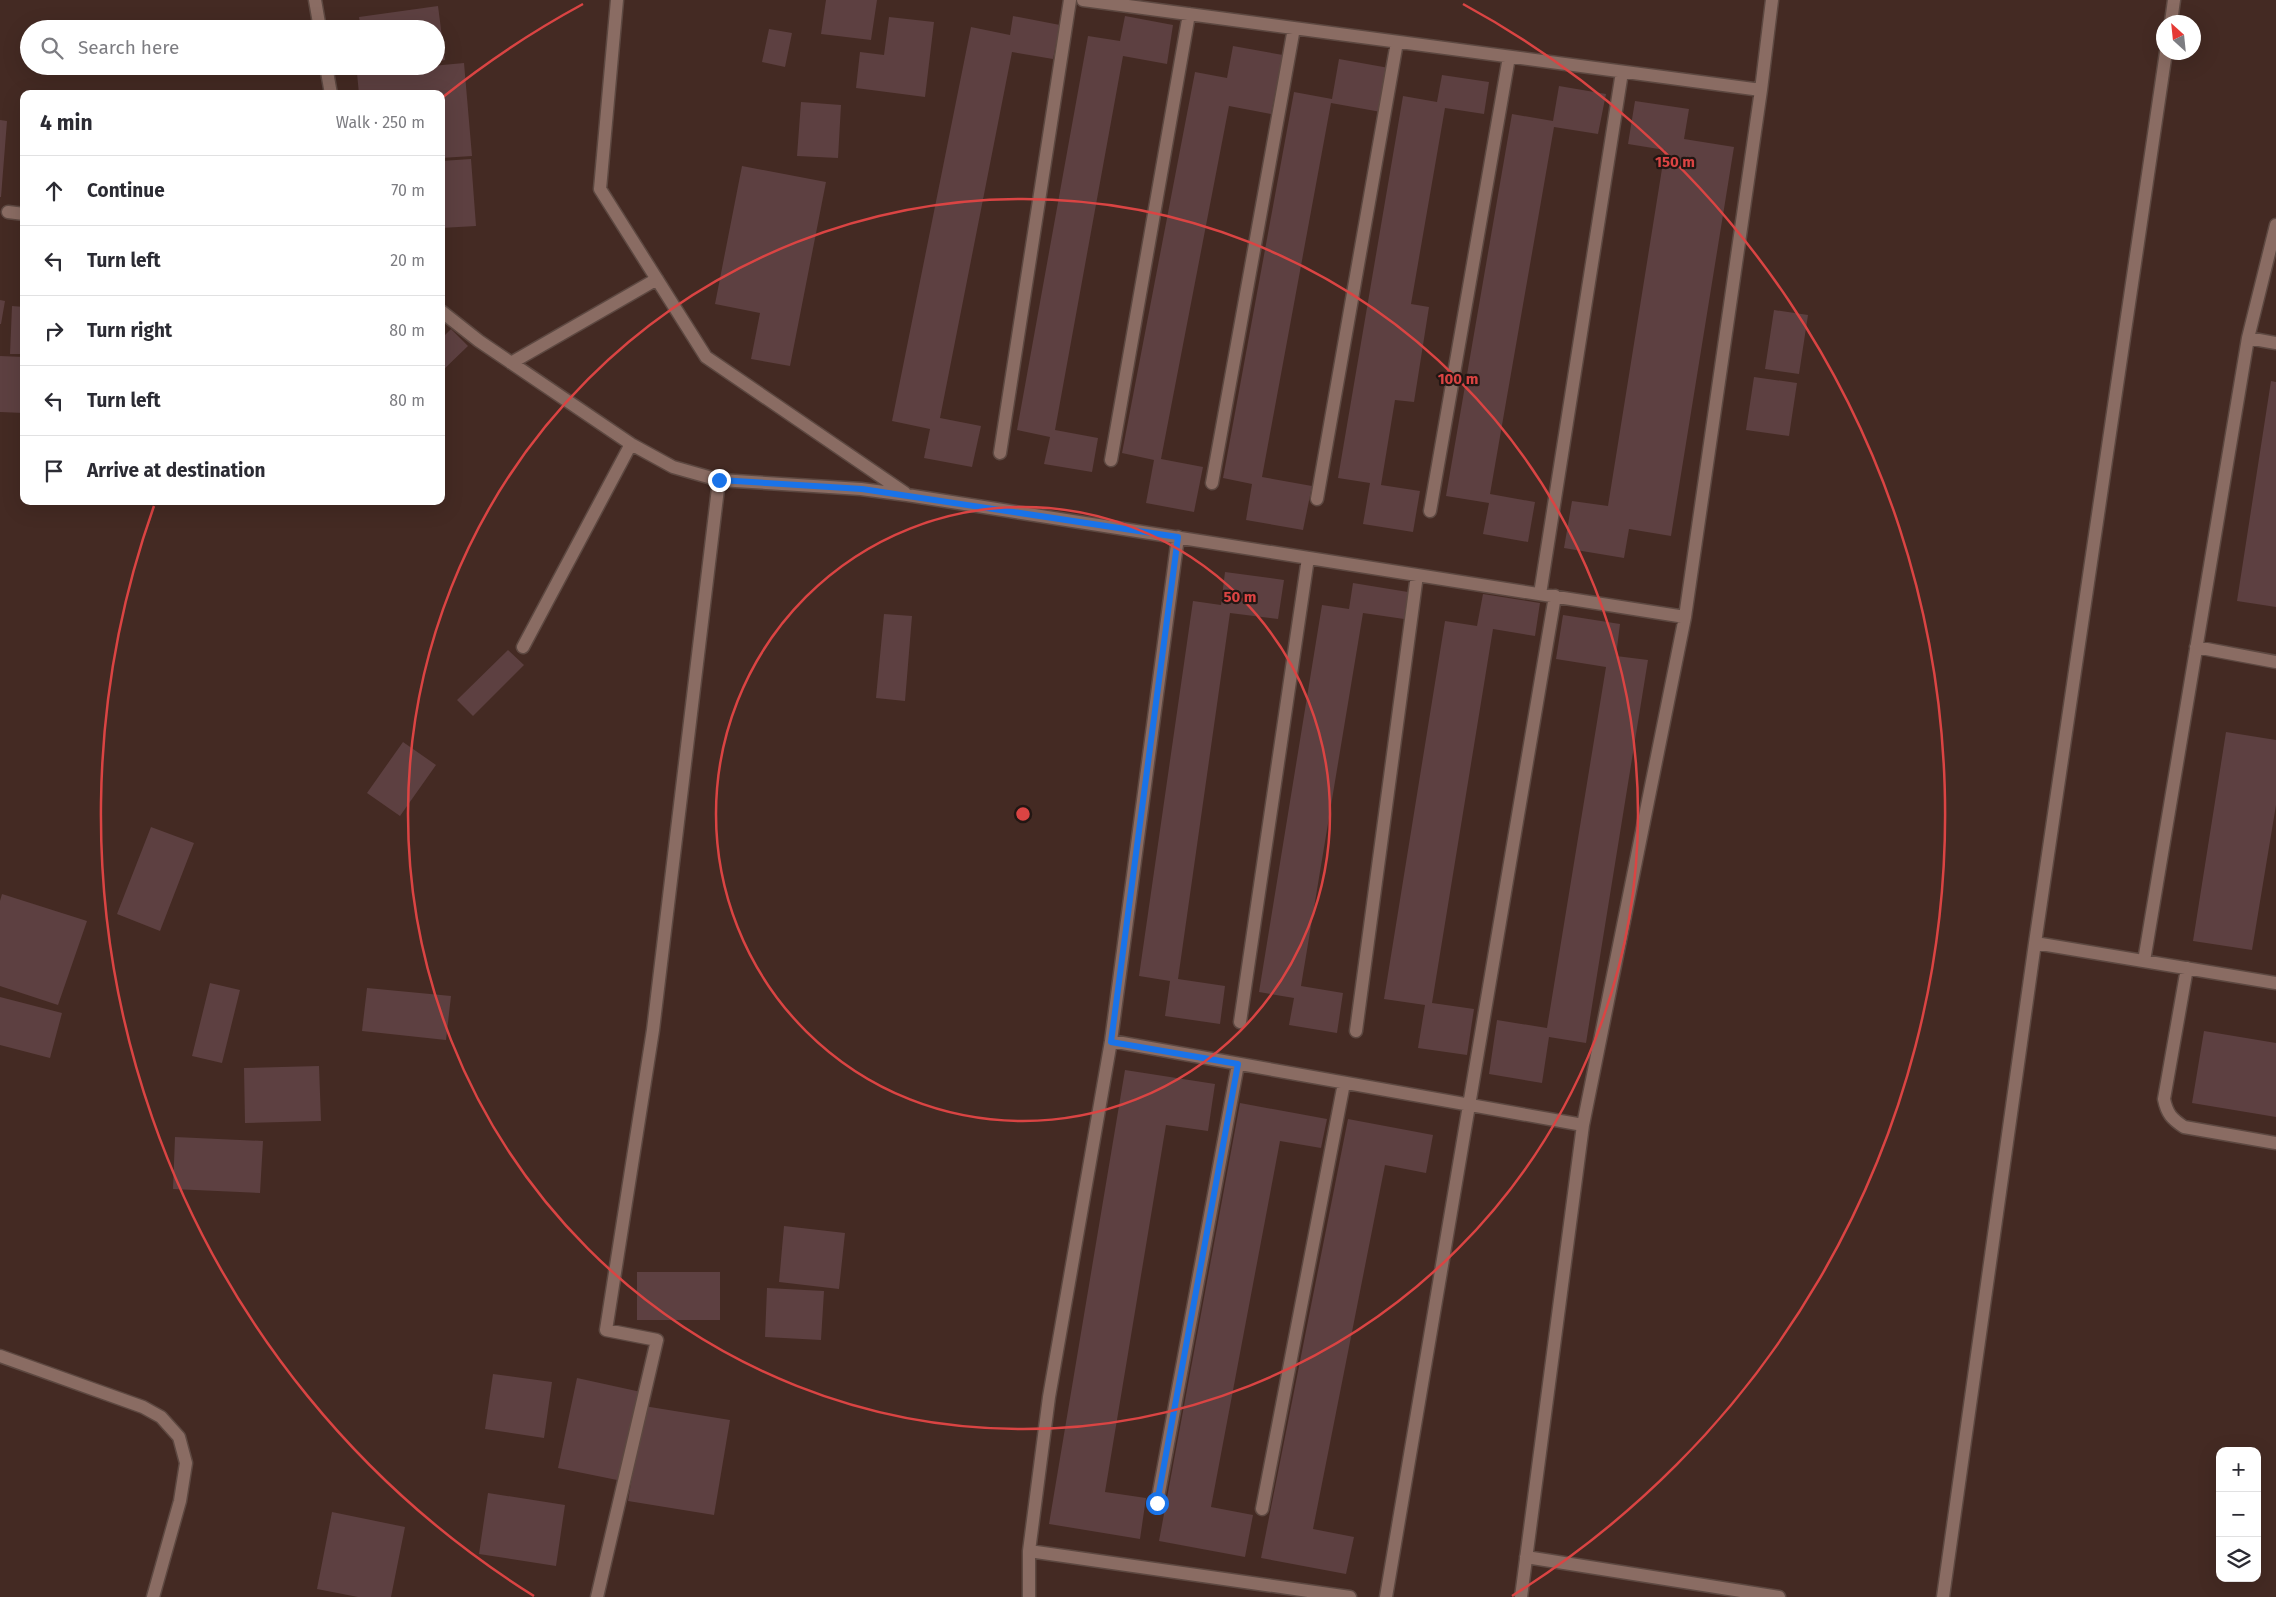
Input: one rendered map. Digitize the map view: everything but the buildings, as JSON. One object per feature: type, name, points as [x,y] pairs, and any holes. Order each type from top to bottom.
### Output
[{"type":"street","points":[[315,0],[318,20]]},
{"type":"street","points":[[617,0],[600,189],[706,356],[907,495]]},
{"type":"street","points":[[1000,453],[1070,0]]},
{"type":"street","points":[[1083,0],[1761,90]]},
{"type":"street","points":[[1521,1597],[1583,1125],[1685,617],[1761,90],[1772,0]]},
{"type":"street","points":[[2172,15],[2174,0]]},
{"type":"street","points":[[1111,460],[1189,14]]},
{"type":"street","points":[[1212,483],[1294,28]]},
{"type":"street","points":[[1317,499],[1397,42]]},
{"type":"street","points":[[1430,511],[1509,57]]},
{"type":"street","points":[[1943,1597],[2035,943],[2165,60]]},
{"type":"street","points":[[1540,594],[1622,72]]},
{"type":"street","points":[[328,75],[330,90]]},
{"type":"street","points":[[8,212],[20,214]]},
{"type":"street","points":[[2144,961],[2248,338],[2276,225]]},
{"type":"street","points":[[511,362],[658,279]]},
{"type":"street","points":[[445,314],[479,341],[631,444],[672,467],[719,480],[862,489],[907,495],[1685,617]]},
{"type":"street","points":[[2248,338],[2276,343]]},
{"type":"street","points":[[523,647],[631,444]]},
{"type":"street","points":[[597,1597],[656,1340],[606,1330],[653,1030],[719,480]]},
{"type":"street","points":[[1029,1597],[1029,1551],[1049,1397],[1111,1042],[1178,537]]},
{"type":"street","points":[[1240,1022],[1308,558]]},
{"type":"street","points":[[1356,1031],[1417,575]]},
{"type":"street","points":[[1386,1597],[1555,596]]},
{"type":"street","points":[[2196,648],[2276,662]]},
{"type":"street","points":[[2035,943],[2276,982]]},
{"type":"street","points":[[2187,968],[2164,1099],[2167,1112],[2171,1119],[2184,1128],[2276,1143]]},
{"type":"street","points":[[1111,1042],[1583,1125]]},
{"type":"street","points":[[1157,1503],[1238,1064]]},
{"type":"street","points":[[1262,1508],[1344,1083]]},
{"type":"street","points":[[0,1356],[143,1408],[161,1417],[178,1437],[186,1463],[180,1501],[153,1597]]},
{"type":"street","points":[[1029,1551],[1350,1597]]},
{"type":"street","points":[[1526,1558],[1778,1597]]},
{"type":"route","points":[[719,480],[862,489],[1178,537],[1111,1042],[1238,1064],[1157,1503]]}]
